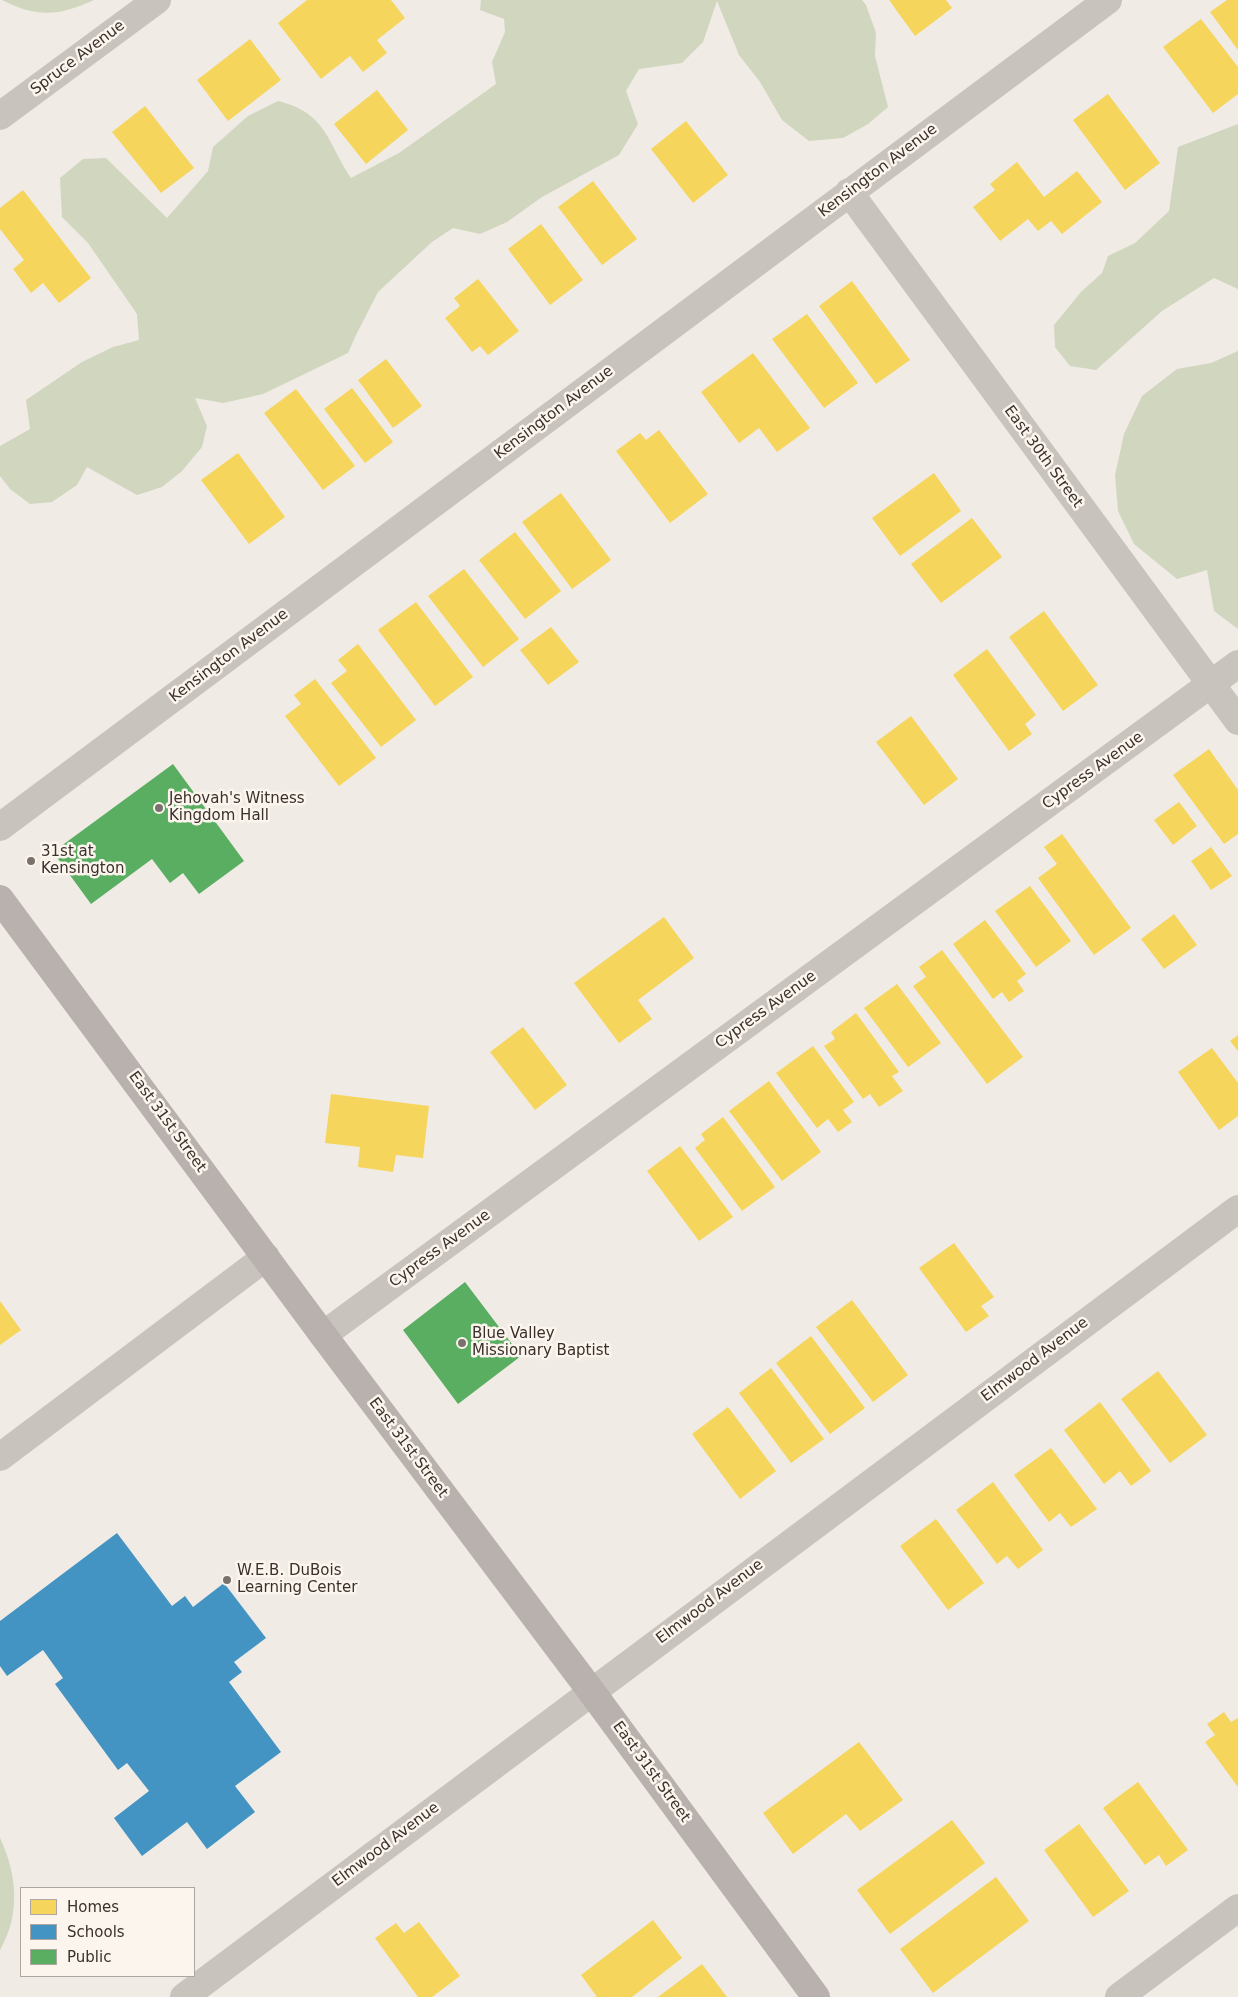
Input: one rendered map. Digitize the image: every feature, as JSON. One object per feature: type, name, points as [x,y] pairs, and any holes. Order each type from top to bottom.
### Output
[{"type":"main road","name":"East 31st Street","points":[[0,898],[323,1335],[591,1691],[816,1997]]},
{"type":"street","name":"Spruce Avenue","points":[[0,116],[157,0]]},
{"type":"street","name":"Kensington Avenue","points":[[0,827],[1108,0]]},
{"type":"street","name":"East 30th Street","points":[[849,192],[1238,721]]},
{"type":"street","name":"Cypress Avenue","points":[[323,1335],[1238,664]]},
{"type":"street","name":"Elmwood Avenue","points":[[184,1997],[1238,1209]]},
{"type":"street","points":[[0,1456],[266,1256]]},
{"type":"street","points":[[1119,1997],[1238,1908]]},
{"type":"green space","points":[[2,0],[94,0],[70,9],[48,13],[26,10]]},
{"type":"green space","points":[[481,0],[862,0],[866,5],[876,33],[875,56],[888,107],[868,124],[843,138],[809,141],[782,120],[760,82],[739,55],[717,1],[703,42],[682,63],[639,69],[626,91],[638,124],[619,155],[542,197],[507,222],[480,234],[453,228],[432,242],[378,292],[348,353],[263,394],[223,403],[195,398],[207,426],[202,447],[182,471],[162,487],[137,495],[87,467],[77,485],[52,502],[30,504],[10,489],[0,476],[0,446],[30,429],[26,400],[82,362],[113,347],[139,340],[137,314],[88,243],[62,217],[60,178],[83,159],[106,158],[167,218],[208,171],[213,147],[248,116],[278,101],[294,106],[307,113],[316,121],[324,130],[351,178],[399,153],[496,84],[492,62],[505,32],[504,19],[480,10]]},
{"type":"green space","points":[[1238,124],[1238,289],[1214,278],[1162,311],[1096,370],[1070,366],[1055,347],[1054,325],[1081,292],[1102,273],[1108,256],[1135,243],[1169,211],[1178,147]]},
{"type":"green space","points":[[1238,351],[1238,629],[1214,611],[1207,570],[1177,579],[1134,544],[1118,511],[1115,475],[1124,434],[1142,396],[1177,369],[1211,363]]},
{"type":"green space","points":[[0,1838],[6,1852],[13,1880],[14,1908],[7,1936],[0,1950]]},
{"type":"building: Homes","points":[[307,0],[391,0],[405,18],[377,40],[387,53],[363,72],[350,56],[321,79],[278,23]]},
{"type":"building: Homes","points":[[889,0],[946,0],[952,8],[915,36]]},
{"type":"building: Homes","points":[[1227,0],[1238,0],[1238,50],[1210,12]]},
{"type":"building: Homes","points":[[1201,19],[1238,67],[1238,94],[1213,113],[1163,47]]},
{"type":"building: Homes","points":[[250,39],[281,80],[228,121],[197,80]]},
{"type":"building: Homes","points":[[377,90],[408,130],[366,164],[334,124]]},
{"type":"building: Homes","points":[[1108,94],[1160,163],[1125,190],[1073,120]]},
{"type":"building: Homes","points":[[145,106],[194,168],[161,193],[112,132]]},
{"type":"building: Homes","points":[[686,121],[728,175],[693,203],[651,149]]},
{"type":"building: Homes","points":[[1017,162],[1044,197],[1077,171],[1102,202],[1062,234],[1051,221],[1038,231],[1028,219],[1000,241],[973,207],[995,190],[990,184]]},
{"type":"building: Homes","points":[[593,181],[637,239],[602,265],[558,207]]},
{"type":"building: Homes","points":[[23,190],[91,278],[59,303],[43,283],[31,293],[13,269],[24,260],[0,229],[0,208]]},
{"type":"building: Homes","points":[[541,224],[583,280],[550,305],[508,249]]},
{"type":"building: Homes","points":[[478,279],[519,331],[488,355],[480,346],[472,352],[445,318],[460,306],[454,298]]},
{"type":"building: Homes","points":[[852,281],[910,360],[876,384],[819,306]]},
{"type":"building: Homes","points":[[807,314],[858,383],[824,408],[772,339]]},
{"type":"building: Homes","points":[[753,353],[810,428],[777,452],[759,428],[739,443],[701,392]]},
{"type":"building: Homes","points":[[386,359],[422,406],[393,428],[358,380]]},
{"type":"building: Homes","points":[[352,388],[393,442],[365,463],[324,409]]},
{"type":"building: Homes","points":[[296,389],[355,466],[323,490],[264,413]]},
{"type":"building: Homes","points":[[659,430],[708,494],[670,523],[616,451],[640,433],[646,440]]},
{"type":"building: Homes","points":[[238,453],[285,517],[249,544],[201,480]]},
{"type":"building: Homes","points":[[934,473],[961,511],[900,556],[872,518]]},
{"type":"building: Homes","points":[[561,493],[611,560],[572,589],[522,522]]},
{"type":"building: Homes","points":[[972,518],[1002,557],[941,603],[911,564]]},
{"type":"building: Homes","points":[[515,532],[561,591],[525,619],[479,560]]},
{"type":"building: Homes","points":[[464,569],[519,639],[483,667],[428,596]]},
{"type":"building: Homes","points":[[416,602],[473,677],[435,706],[378,630]]},
{"type":"building: Homes","points":[[1044,611],[1098,685],[1063,711],[1009,637]]},
{"type":"building: Homes","points":[[551,627],[579,662],[548,685],[520,650]]},
{"type":"building: Homes","points":[[358,644],[416,720],[381,747],[331,683],[347,671],[338,660]]},
{"type":"building: Homes","points":[[987,649],[1036,715],[1025,724],[1032,734],[1009,751],[953,675]]},
{"type":"building: Homes","points":[[315,679],[376,758],[339,786],[285,716],[301,704],[294,695]]},
{"type":"building: Homes","points":[[911,716],[958,779],[924,805],[876,742]]},
{"type":"building: Homes","points":[[1209,749],[1238,790],[1238,834],[1224,844],[1173,775]]},
{"type":"building: Homes","points":[[1179,802],[1197,826],[1173,845],[1154,820]]},
{"type":"building: Homes","points":[[1062,834],[1131,928],[1094,955],[1038,878],[1057,864],[1044,847]]},
{"type":"building: Homes","points":[[1211,847],[1232,876],[1211,890],[1191,861]]},
{"type":"building: Homes","points":[[1030,886],[1071,941],[1036,967],[995,911]]},
{"type":"building: Homes","points":[[1174,914],[1197,945],[1164,969],[1141,939]]},
{"type":"building: Homes","points":[[664,917],[694,958],[638,1000],[652,1019],[619,1043],[574,983]]},
{"type":"building: Homes","points":[[985,920],[1026,974],[1017,981],[1024,991],[1009,1002],[1002,992],[993,999],[953,944]]},
{"type":"building: Homes","points":[[942,950],[1023,1057],[987,1084],[913,986],[926,977],[919,967]]},
{"type":"building: Homes","points":[[897,984],[941,1043],[908,1067],[864,1008]]},
{"type":"building: Homes","points":[[856,1013],[899,1072],[892,1076],[903,1091],[879,1107],[870,1094],[863,1099],[824,1046],[835,1039],[831,1032]]},
{"type":"building: Homes","points":[[523,1027],[567,1085],[535,1110],[490,1052]]},
{"type":"building: Homes","points":[[1238,1035],[1238,1051],[1230,1041]]},
{"type":"building: Homes","points":[[813,1046],[854,1102],[843,1110],[852,1122],[838,1132],[828,1119],[817,1128],[776,1073]]},
{"type":"building: Homes","points":[[1212,1048],[1238,1083],[1238,1116],[1219,1130],[1178,1072]]},
{"type":"building: Homes","points":[[769,1081],[821,1152],[782,1181],[729,1111]]},
{"type":"building: Homes","points":[[331,1094],[429,1106],[423,1158],[396,1155],[393,1172],[358,1167],[360,1147],[325,1143]]},
{"type":"building: Homes","points":[[723,1117],[775,1187],[742,1211],[695,1148],[705,1140],[701,1134]]},
{"type":"building: Homes","points":[[680,1146],[733,1217],[699,1241],[647,1171]]},
{"type":"building: Homes","points":[[954,1243],[994,1297],[981,1306],[989,1316],[966,1332],[919,1268]]},
{"type":"building: Homes","points":[[852,1300],[908,1375],[873,1402],[816,1327]]},
{"type":"building: Homes","points":[[0,1301],[21,1330],[0,1345]]},
{"type":"building: Homes","points":[[811,1336],[865,1408],[830,1434],[776,1363]]},
{"type":"building: Homes","points":[[771,1368],[824,1439],[791,1463],[739,1393]]},
{"type":"building: Homes","points":[[1158,1371],[1207,1435],[1170,1463],[1121,1399]]},
{"type":"building: Homes","points":[[1100,1402],[1151,1471],[1131,1486],[1120,1471],[1104,1484],[1064,1430]]},
{"type":"building: Homes","points":[[728,1407],[776,1471],[740,1499],[692,1434]]},
{"type":"building: Homes","points":[[1051,1448],[1097,1509],[1071,1527],[1060,1513],[1049,1522],[1014,1475]]},
{"type":"building: Homes","points":[[993,1482],[1043,1550],[1018,1569],[1007,1556],[997,1564],[956,1510]]},
{"type":"building: Homes","points":[[936,1519],[984,1583],[948,1610],[900,1546]]},
{"type":"building: Homes","points":[[1224,1712],[1231,1722],[1238,1718],[1238,1787],[1205,1742],[1215,1735],[1207,1724]]},
{"type":"building: Homes","points":[[859,1742],[903,1800],[860,1831],[846,1814],[793,1854],[763,1813]]},
{"type":"building: Homes","points":[[1138,1782],[1188,1850],[1166,1866],[1159,1855],[1145,1865],[1103,1808]]},
{"type":"building: Homes","points":[[952,1820],[985,1863],[890,1934],[857,1890]]},
{"type":"building: Homes","points":[[1079,1824],[1129,1891],[1093,1917],[1044,1850]]},
{"type":"building: Homes","points":[[996,1877],[1029,1921],[933,1993],[900,1949]]},
{"type":"building: Homes","points":[[653,1920],[682,1958],[632,1997],[597,1997],[581,1975]]},
{"type":"building: Homes","points":[[419,1922],[460,1976],[432,1997],[418,1997],[375,1938],[396,1923],[404,1933]]},
{"type":"building: Homes","points":[[702,1964],[727,1997],[658,1997]]},
{"type":"building: Schools","name":"W.E.B. DuBois Learning Center","points":[[117,1533],[172,1606],[185,1596],[193,1607],[224,1583],[266,1638],[234,1662],[242,1672],[229,1682],[281,1752],[235,1786],[255,1812],[207,1849],[187,1822],[142,1856],[114,1818],[149,1791],[127,1763],[118,1770],[55,1684],[63,1678],[43,1650],[7,1676],[0,1666],[0,1621]]},
{"type":"building: Public","name":"Jehovah's Witness Kingdom Hall","points":[[173,764],[244,861],[199,894],[183,873],[170,883],[152,859],[91,904],[53,852]]},
{"type":"building: Public","name":"Blue Valley Missionary Baptist","points":[[465,1282],[521,1356],[458,1404],[403,1330]]},
{"type":"place","name":"Jehovah's Witness Kingdom Hall","points":[[159,808]]},
{"type":"place","name":"31st at Kensington","points":[[31,861]]},
{"type":"place","name":"Blue Valley Missionary Baptist","points":[[462,1343]]},
{"type":"place","name":"W.E.B. DuBois Learning Center","points":[[227,1580]]}]
